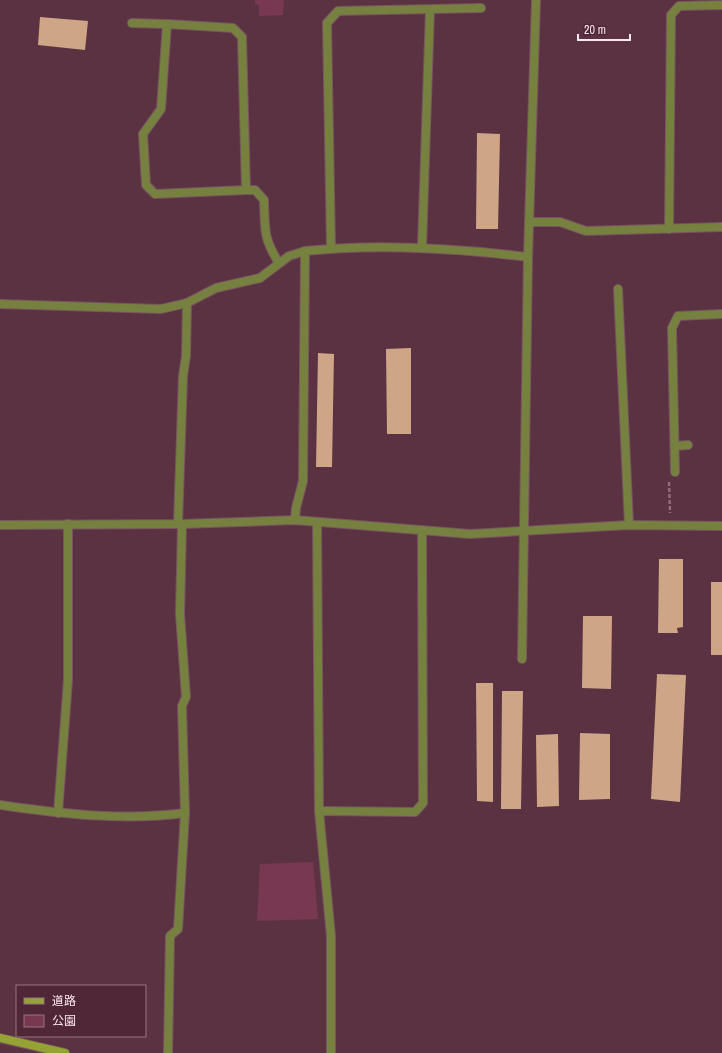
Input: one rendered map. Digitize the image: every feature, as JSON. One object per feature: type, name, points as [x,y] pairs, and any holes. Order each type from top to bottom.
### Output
[{"type":"street","points":[[522,659],[528,257],[536,0]]},
{"type":"street","points":[[669,229],[671,15],[679,6],[712,3],[722,5]]},
{"type":"street","points":[[331,248],[327,23],[338,11],[481,8]]},
{"type":"street","points":[[422,247],[430,10]]},
{"type":"street","points":[[132,23],[233,28],[242,37],[246,190]]},
{"type":"street","points":[[167,24],[162,109],[143,134],[146,185],[155,194],[255,190],[264,200],[265,235],[268,247],[279,263]]},
{"type":"street","points":[[529,222],[560,222],[586,231],[722,227]]},
{"type":"street","points":[[0,304],[161,309],[187,304],[216,288],[260,278],[289,256],[305,251],[331,248],[422,247],[470,250],[528,257]]},
{"type":"street","points":[[295,520],[296,508],[303,481],[305,251]]},
{"type":"street","points":[[618,289],[629,525]]},
{"type":"street","points":[[168,1053],[170,936],[178,929],[185,813],[182,706],[186,697],[180,614],[180,524],[183,376],[186,356],[187,304]]},
{"type":"street","points":[[675,472],[672,328],[678,316],[722,314]]},
{"type":"street","points":[[675,446],[688,445]]},
{"type":"street","points":[[0,525],[180,524],[295,520],[470,534],[629,525],[722,526]]},
{"type":"street","points":[[317,522],[319,811],[331,936],[331,1053]]},
{"type":"street","points":[[58,813],[68,680],[68,524]]},
{"type":"street","points":[[319,811],[415,812],[423,803],[422,530]]},
{"type":"street","points":[[0,805],[58,813],[115,817],[157,816],[185,813]]},
{"type":"street","points":[[0,1038],[66,1053]]},
{"type":"path","points":[[671,525],[669,479],[675,472]]},
{"type":"green space","points":[[255,0],[284,0],[283,15],[259,16],[259,5],[255,4]]},
{"type":"green space","points":[[313,862],[318,919],[257,921],[260,864]]},
{"type":"building","points":[[40,17],[88,21],[85,50],[38,45]]},
{"type":"building","points":[[477,133],[500,134],[498,229],[476,229]]},
{"type":"building","points":[[411,348],[411,434],[387,434],[386,349]]},
{"type":"building","points":[[318,353],[334,354],[332,467],[316,467]]},
{"type":"building","points":[[659,559],[683,559],[683,627],[677,628],[678,633],[658,633]]},
{"type":"building","points":[[711,582],[722,582],[722,655],[711,655]]},
{"type":"building","points":[[583,616],[612,616],[611,689],[582,688]]},
{"type":"building","points":[[657,674],[686,675],[680,802],[651,799]]},
{"type":"building","points":[[476,683],[493,683],[493,802],[477,801]]},
{"type":"building","points":[[502,691],[523,691],[521,809],[501,809]]},
{"type":"building","points":[[580,733],[610,734],[610,799],[579,800]]},
{"type":"building","points":[[558,734],[559,806],[537,807],[536,735]]}]
